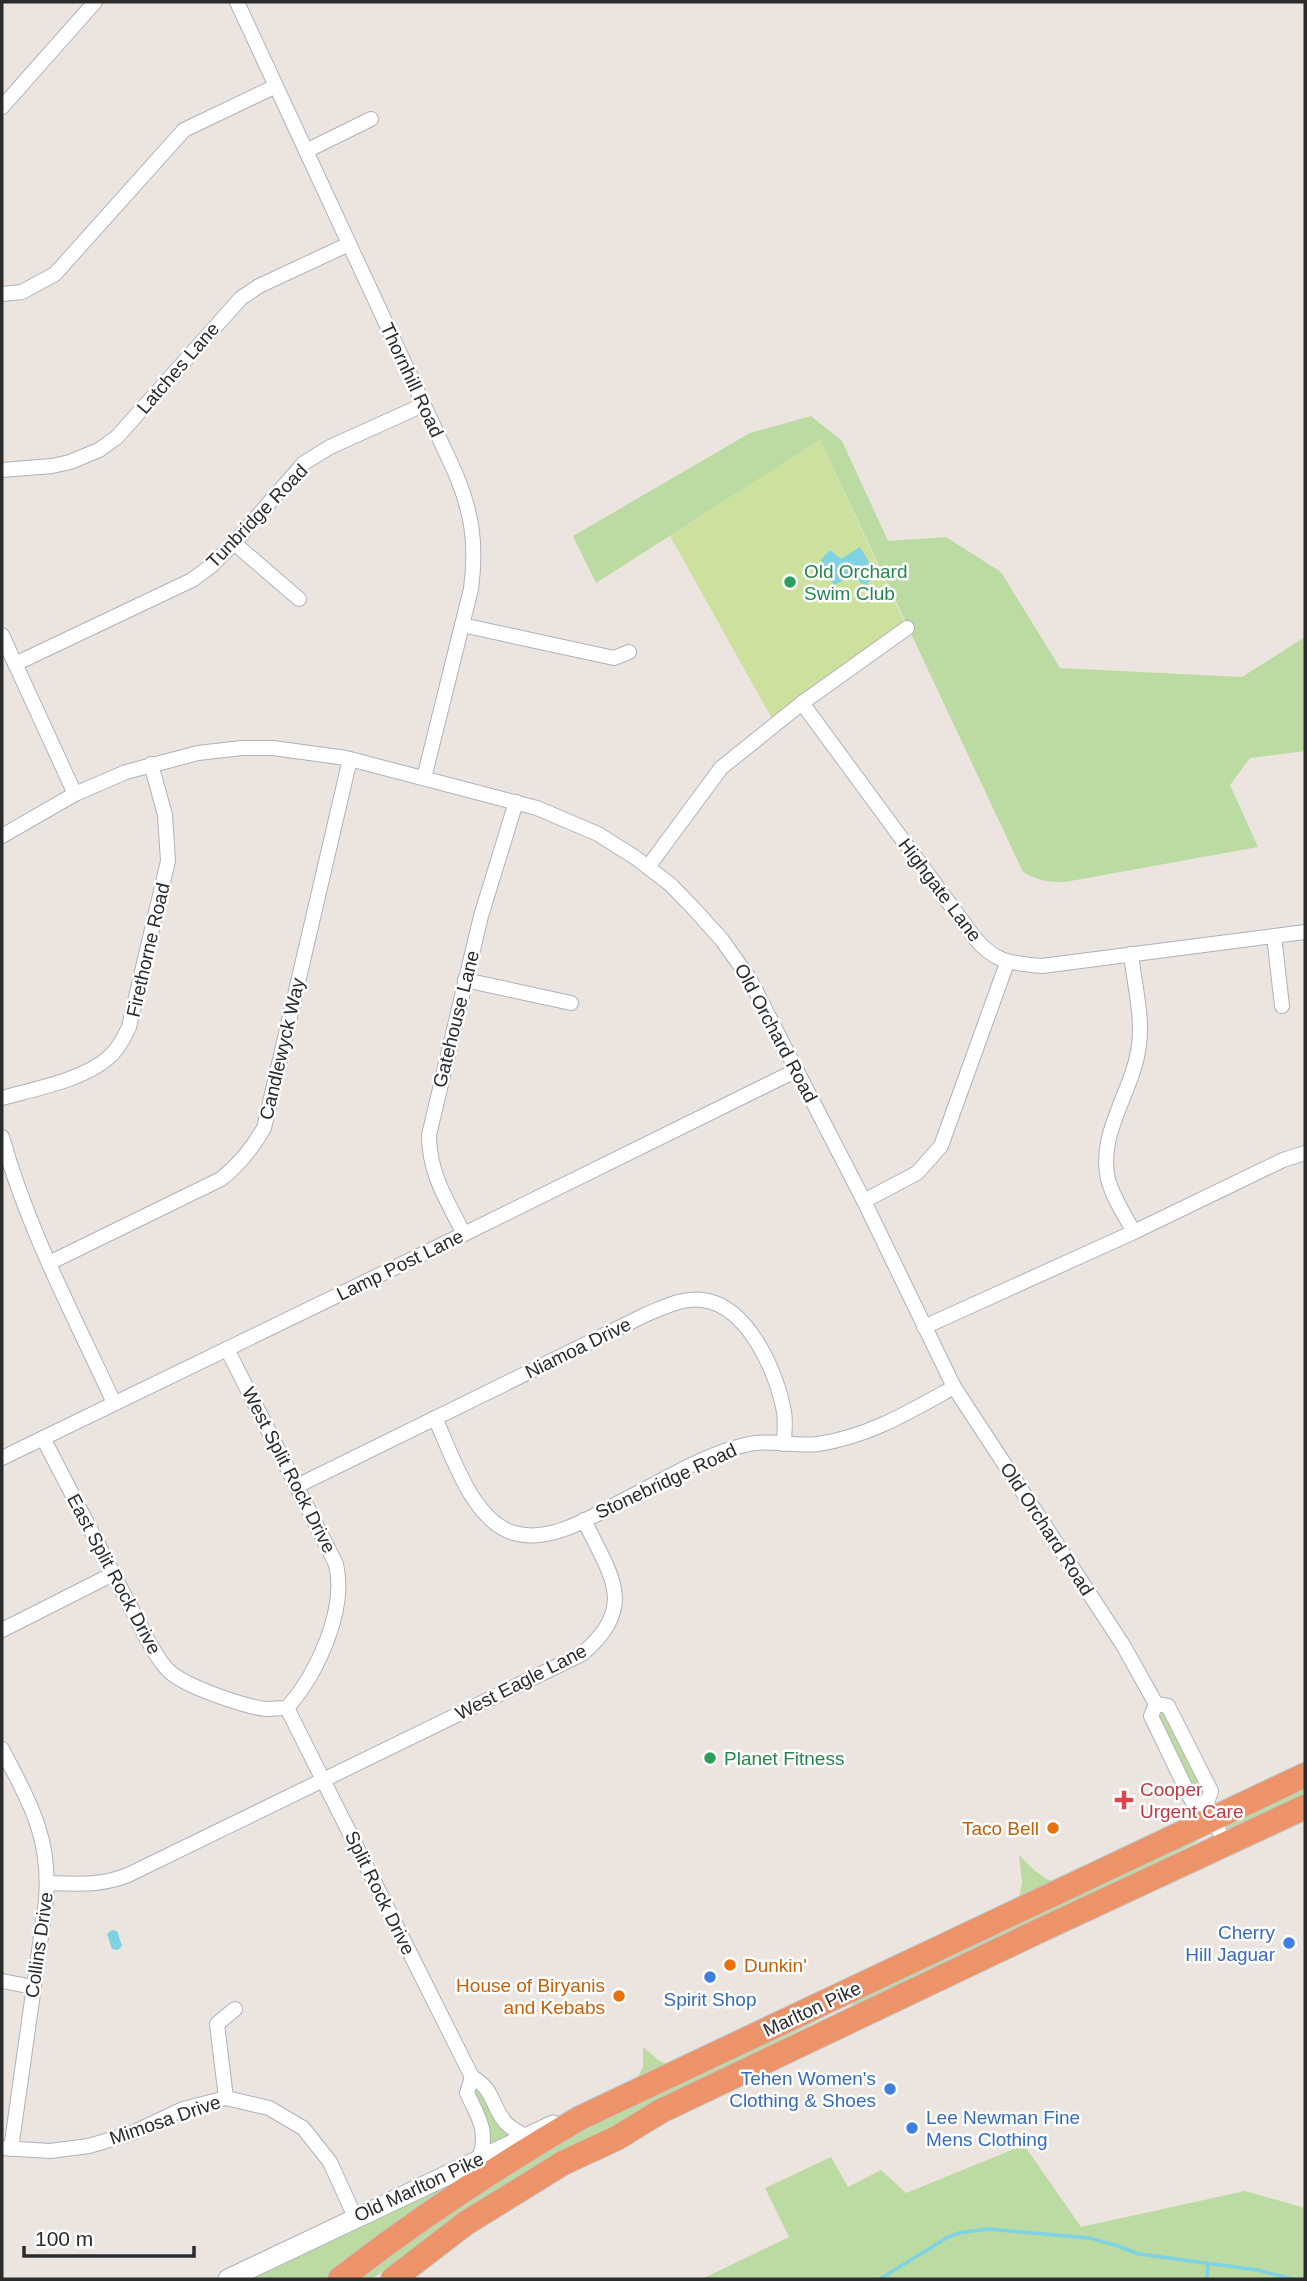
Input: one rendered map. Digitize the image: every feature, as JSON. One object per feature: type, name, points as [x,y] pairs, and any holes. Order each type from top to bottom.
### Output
[{"type":"highway","name":"Marlton Pike","points":[[340,2279],[422,2218],[510,2159],[580,2118],[856,1989],[1210,1812],[1305,1775]]},
{"type":"highway","name":"Marlton Pike","points":[[393,2279],[467,2224],[562,2163],[617,2138],[661,2111],[1305,1807]]},
{"type":"highway","points":[[817,2036],[841,2017],[856,1989]]},
{"type":"street","points":[[2,107],[95,2]]},
{"type":"street","name":"Thornhill Road","points":[[237,2],[458,480],[474,531],[474,568],[424,778]]},
{"type":"street","points":[[2,294],[22,292],[55,274],[184,130],[276,86]]},
{"type":"street","points":[[306,151],[372,119]]},
{"type":"street","name":"Latches Lane","points":[[2,470],[52,466],[78,460],[99,450],[125,429],[242,298],[259,286],[349,244]]},
{"type":"street","name":"Tunbridge Road","points":[[15,664],[192,580],[234,543],[304,463],[330,447],[423,405]]},
{"type":"street","points":[[234,543],[299,599]]},
{"type":"street","points":[[462,625],[604,657],[614,658],[629,652]]},
{"type":"street","points":[[648,867],[720,768],[802,703],[906,628]]},
{"type":"street","points":[[2,635],[75,794]]},
{"type":"street","name":"Highgate Lane","points":[[802,703],[974,937],[988,952],[1007,963]]},
{"type":"street","name":"Old Orchard Road","points":[[2,836],[75,794],[151,764],[198,753],[251,748],[293,749],[350,759],[516,802],[579,824],[618,845],[648,867],[684,898],[733,954],[749,978],[864,1201],[954,1387],[1123,1645],[1156,1704]]},
{"type":"street","name":"Candlewyck Way","points":[[49,1264],[221,1179],[238,1166],[252,1149],[264,1128],[350,759]]},
{"type":"street","name":"Firethorne Road","points":[[2,1098],[68,1079],[91,1069],[108,1058],[120,1045],[129,1027],[168,861],[165,815],[151,764]]},
{"type":"street","name":"Gatehouse Lane","points":[[464,1234],[433,1173],[429,1135],[481,916],[516,802]]},
{"type":"street","points":[[864,1201],[917,1173],[941,1146],[1007,963],[1042,966],[1305,932]]},
{"type":"street","points":[[1274,936],[1282,1006]]},
{"type":"street","points":[[1131,954],[1139,1044],[1136,1062],[1107,1145],[1106,1163],[1108,1180],[1115,1199],[1134,1232]]},
{"type":"street","points":[[465,980],[570,1003]]},
{"type":"street","name":"Lamp Post Lane","points":[[2,1458],[797,1070]]},
{"type":"street","points":[[2,1137],[8,1185],[49,1264],[114,1403]]},
{"type":"street","points":[[924,1327],[1134,1232],[1283,1160],[1305,1153]]},
{"type":"street","name":"Niamoa Drive","points":[[297,1486],[668,1305],[687,1300],[705,1300],[721,1305],[736,1315],[749,1329],[779,1391],[785,1415],[784,1444]]},
{"type":"street","name":"West Split Rock Drive","points":[[227,1349],[336,1564],[340,1579],[339,1596],[326,1641],[304,1689],[287,1708]]},
{"type":"street","name":"Stonebridge Road","points":[[435,1418],[474,1501],[497,1525],[512,1533],[546,1535],[584,1520],[718,1453],[751,1443],[815,1445],[859,1436],[893,1421],[954,1387]]},
{"type":"street","name":"East Split Rock Drive","points":[[43,1438],[160,1661],[171,1673],[192,1686],[265,1709],[287,1708]]},
{"type":"street","name":"West Eagle Lane","points":[[47,1883],[92,1885],[112,1882],[582,1654],[600,1639],[611,1622],[616,1604],[615,1584],[584,1520]]},
{"type":"street","points":[[2,1630],[113,1574]]},
{"type":"street","name":"Old Orchard Road","points":[[1156,1704],[1151,1716],[1192,1801],[1210,1812]]},
{"type":"street","name":"Old Orchard Road","points":[[1156,1704],[1168,1706],[1211,1791],[1210,1812],[1226,1843]]},
{"type":"street","name":"Split Rock Drive","points":[[287,1708],[472,2077],[486,2085],[502,2118],[511,2128],[525,2136]]},
{"type":"street","name":"Collins Drive","points":[[2,1749],[31,1808],[47,1861],[47,1883],[33,1987],[6,2149]]},
{"type":"street","points":[[2,1981],[33,1987]]},
{"type":"street","points":[[226,2098],[217,2024],[235,2009]]},
{"type":"street","name":"Split Rock Drive","points":[[472,2077],[467,2093],[484,2127],[485,2141],[480,2157]]},
{"type":"street","name":"Mimosa Drive","points":[[6,2149],[50,2151],[89,2146],[132,2133],[183,2109],[226,2098],[269,2108],[303,2128],[330,2161],[355,2217]]},
{"type":"street","name":"Old Marlton Pike","points":[[228,2279],[525,2136],[613,2102]]},
{"type":"green space","points":[[811,416],[842,441],[888,541],[946,537],[1001,572],[1060,668],[1242,677],[1305,637],[1305,751],[1250,758],[1230,785],[1258,847],[1065,882],[1043,880],[1023,872],[820,440],[596,583],[573,536],[750,433]]},
{"type":"green space","name":"Old Orchard Swim Club","points":[[820,440],[907,628],[775,724],[670,536]]},
{"type":"green space","points":[[1168,1706],[1211,1791],[1206,1806],[1192,1801],[1151,1716]]},
{"type":"green space","points":[[1305,1784],[1305,1798],[1239,1829],[1227,1828],[1225,1825]]},
{"type":"green space","points":[[1198,1837],[1197,1842],[1039,1924],[848,2012],[858,1994]]},
{"type":"green space","points":[[1019,1855],[1041,1875],[1068,1888],[1019,1899],[1022,1882]]},
{"type":"green space","points":[[836,2007],[823,2018],[715,2073],[481,2200],[372,2279],[357,2279],[455,2206],[631,2101]]},
{"type":"green space","points":[[643,2047],[658,2060],[673,2067],[634,2084],[643,2067]]},
{"type":"green space","points":[[472,2077],[502,2118],[525,2136],[480,2157],[485,2141],[467,2093]]},
{"type":"green space","points":[[1024,2145],[1081,2227],[1245,2191],[1305,2208],[1305,2279],[702,2279],[789,2237],[765,2188],[831,2157],[848,2187],[881,2170],[906,2193]]},
{"type":"green space","points":[[480,2165],[389,2228],[324,2279],[251,2279],[361,2226]]},
{"type":"water","points":[[860,547],[876,574],[865,586],[853,575],[834,585],[821,560],[830,550],[841,559]]},
{"type":"water","points":[[112,1930],[117,1931],[122,1946],[118,1950],[112,1949],[107,1934]]},
{"type":"waterway","points":[[880,2279],[948,2237],[987,2229],[1089,2238],[1139,2254],[1257,2270],[1293,2279]]},
{"type":"waterway","points":[[1207,2279],[1208,2265]]},
{"type":"place","name":"Old Orchard Swim Club","points":[[790,582]]},
{"type":"place","name":"Planet Fitness","points":[[710,1758]]},
{"type":"place","name":"Cooper Urgent Care","points":[[1124,1800]]},
{"type":"place","name":"Taco Bell","points":[[1053,1828]]},
{"type":"place","name":"Cherry Hill Jaguar","points":[[1289,1943]]},
{"type":"place","name":"Dunkin'","points":[[730,1965]]},
{"type":"place","name":"Spirit Shop","points":[[710,1977]]},
{"type":"place","name":"House of Biryanis and Kebabs","points":[[619,1996]]},
{"type":"place","name":"Tehen Women's Clothing & Shoes","points":[[890,2089]]},
{"type":"place","name":"Lee Newman Fine Mens Clothing","points":[[912,2128]]}]
